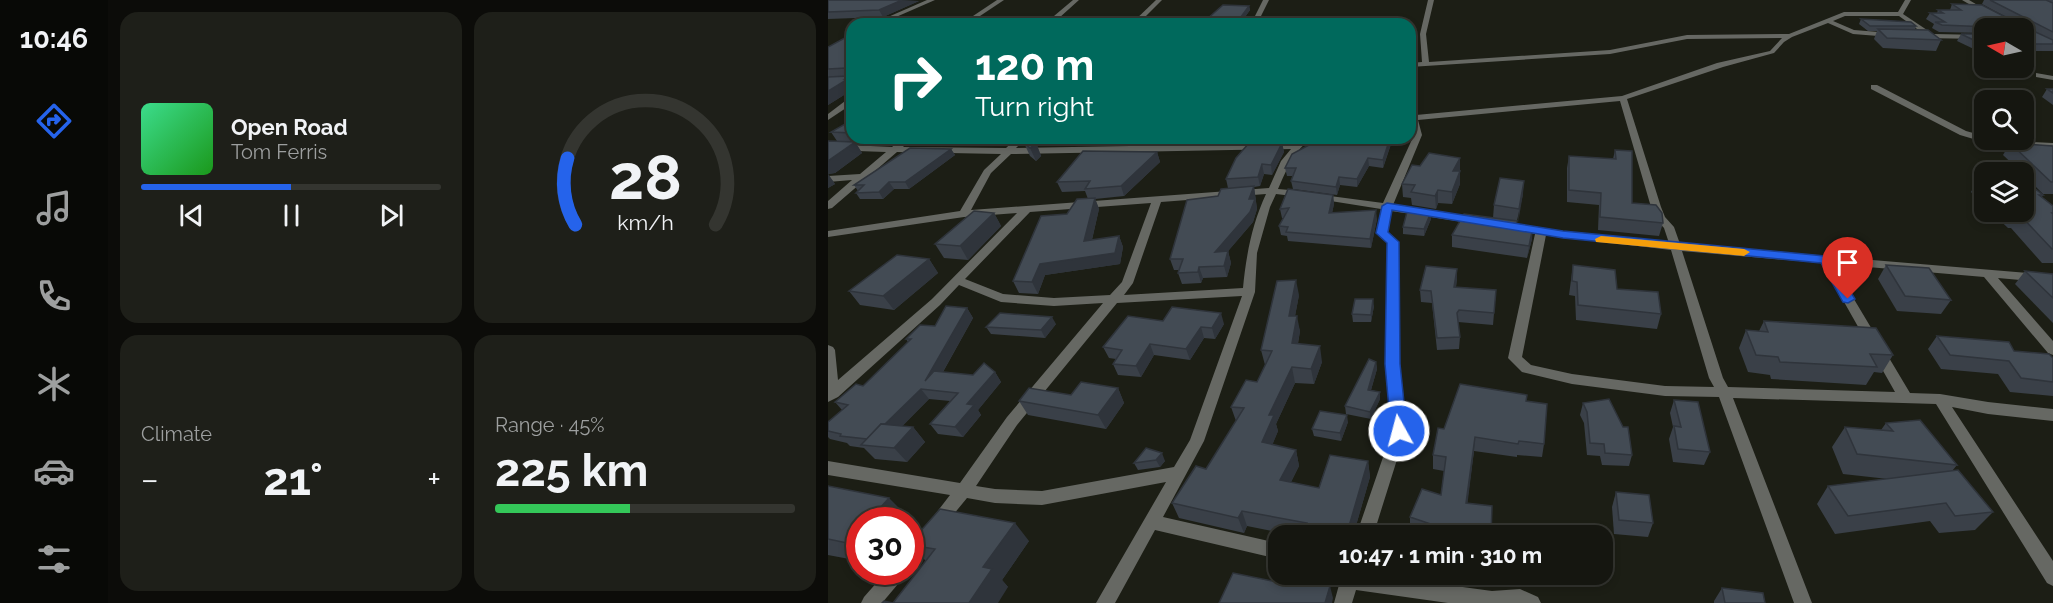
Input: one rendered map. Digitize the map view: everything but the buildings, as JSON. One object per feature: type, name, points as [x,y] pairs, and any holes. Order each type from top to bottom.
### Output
[{"type":"street","points":[[889,18],[932,0]]},
{"type":"street","points":[[973,18],[1001,0]]},
{"type":"street","points":[[1056,18],[1076,0]]},
{"type":"street","points":[[1140,18],[1159,0]]},
{"type":"street","points":[[1257,18],[1266,0]]},
{"type":"street","points":[[1426,64],[1423,51],[1424,26],[1430,12],[1431,0]]},
{"type":"street","points":[[1900,14],[1908,0]]},
{"type":"street","points":[[1965,0],[1998,18]]},
{"type":"street","points":[[1416,114],[1623,98],[1720,65],[1772,52],[1790,36],[1844,14],[1900,14],[1931,36]]},
{"type":"street","points":[[1829,21],[1853,32],[1899,35]]},
{"type":"street","points":[[1910,35],[1974,37]]},
{"type":"street","points":[[1416,65],[1610,52],[1687,37],[1790,36]]},
{"type":"street","points":[[2039,75],[2053,78]]},
{"type":"street","points":[[1874,87],[1963,133],[1974,136]]},
{"type":"street","points":[[1623,98],[1660,218],[1670,227],[1716,378],[1724,392],[1803,603]]},
{"type":"street","points":[[828,118],[846,104]]},
{"type":"street","points":[[828,206],[901,144]]},
{"type":"street","points":[[964,214],[987,172],[1016,144]]},
{"type":"street","points":[[828,147],[1128,151],[1264,144]]},
{"type":"street","points":[[1105,603],[1197,441],[1249,292],[1252,253],[1271,191],[1286,161],[1301,144]]},
{"type":"street","points":[[1368,525],[1399,431],[1393,375],[1393,242],[1382,233],[1387,206],[1414,144]]},
{"type":"street","points":[[2034,144],[2053,146]]},
{"type":"street","points":[[828,178],[861,177]]},
{"type":"street","points":[[828,234],[964,214],[1271,191],[1342,198],[1484,222]]},
{"type":"street","points":[[924,538],[963,490],[1012,421],[1126,283],[1157,200]]},
{"type":"street","points":[[830,395],[957,280],[1026,210]]},
{"type":"street","points":[[1507,226],[1541,232],[1675,246],[2053,279]]},
{"type":"street","points":[[1541,232],[1515,358],[1527,369],[1572,379],[1665,391],[1940,399],[1988,408],[2053,415]]},
{"type":"street","points":[[1825,260],[1905,397]]},
{"type":"street","points":[[1988,274],[2053,350]]},
{"type":"street","points":[[957,280],[1000,298],[1054,302],[1249,292]]},
{"type":"street","points":[[828,350],[830,395]]},
{"type":"street","points":[[1940,399],[2053,577]]},
{"type":"street","points":[[828,468],[995,496],[1042,498],[1181,472]]},
{"type":"street","points":[[1151,522],[1268,549]]},
{"type":"street","points":[[870,603],[886,585]]},
{"type":"street","points":[[1343,603],[1349,585]]},
{"type":"street","points":[[1396,585],[1492,600],[1520,598],[1532,603]]},
{"type":"slow traffic","points":[[1601,239],[1744,252]]},
{"type":"route","points":[[1399,431],[1393,387],[1393,242],[1382,233],[1387,206],[1563,235],[1825,260],[1848,299]]}]
